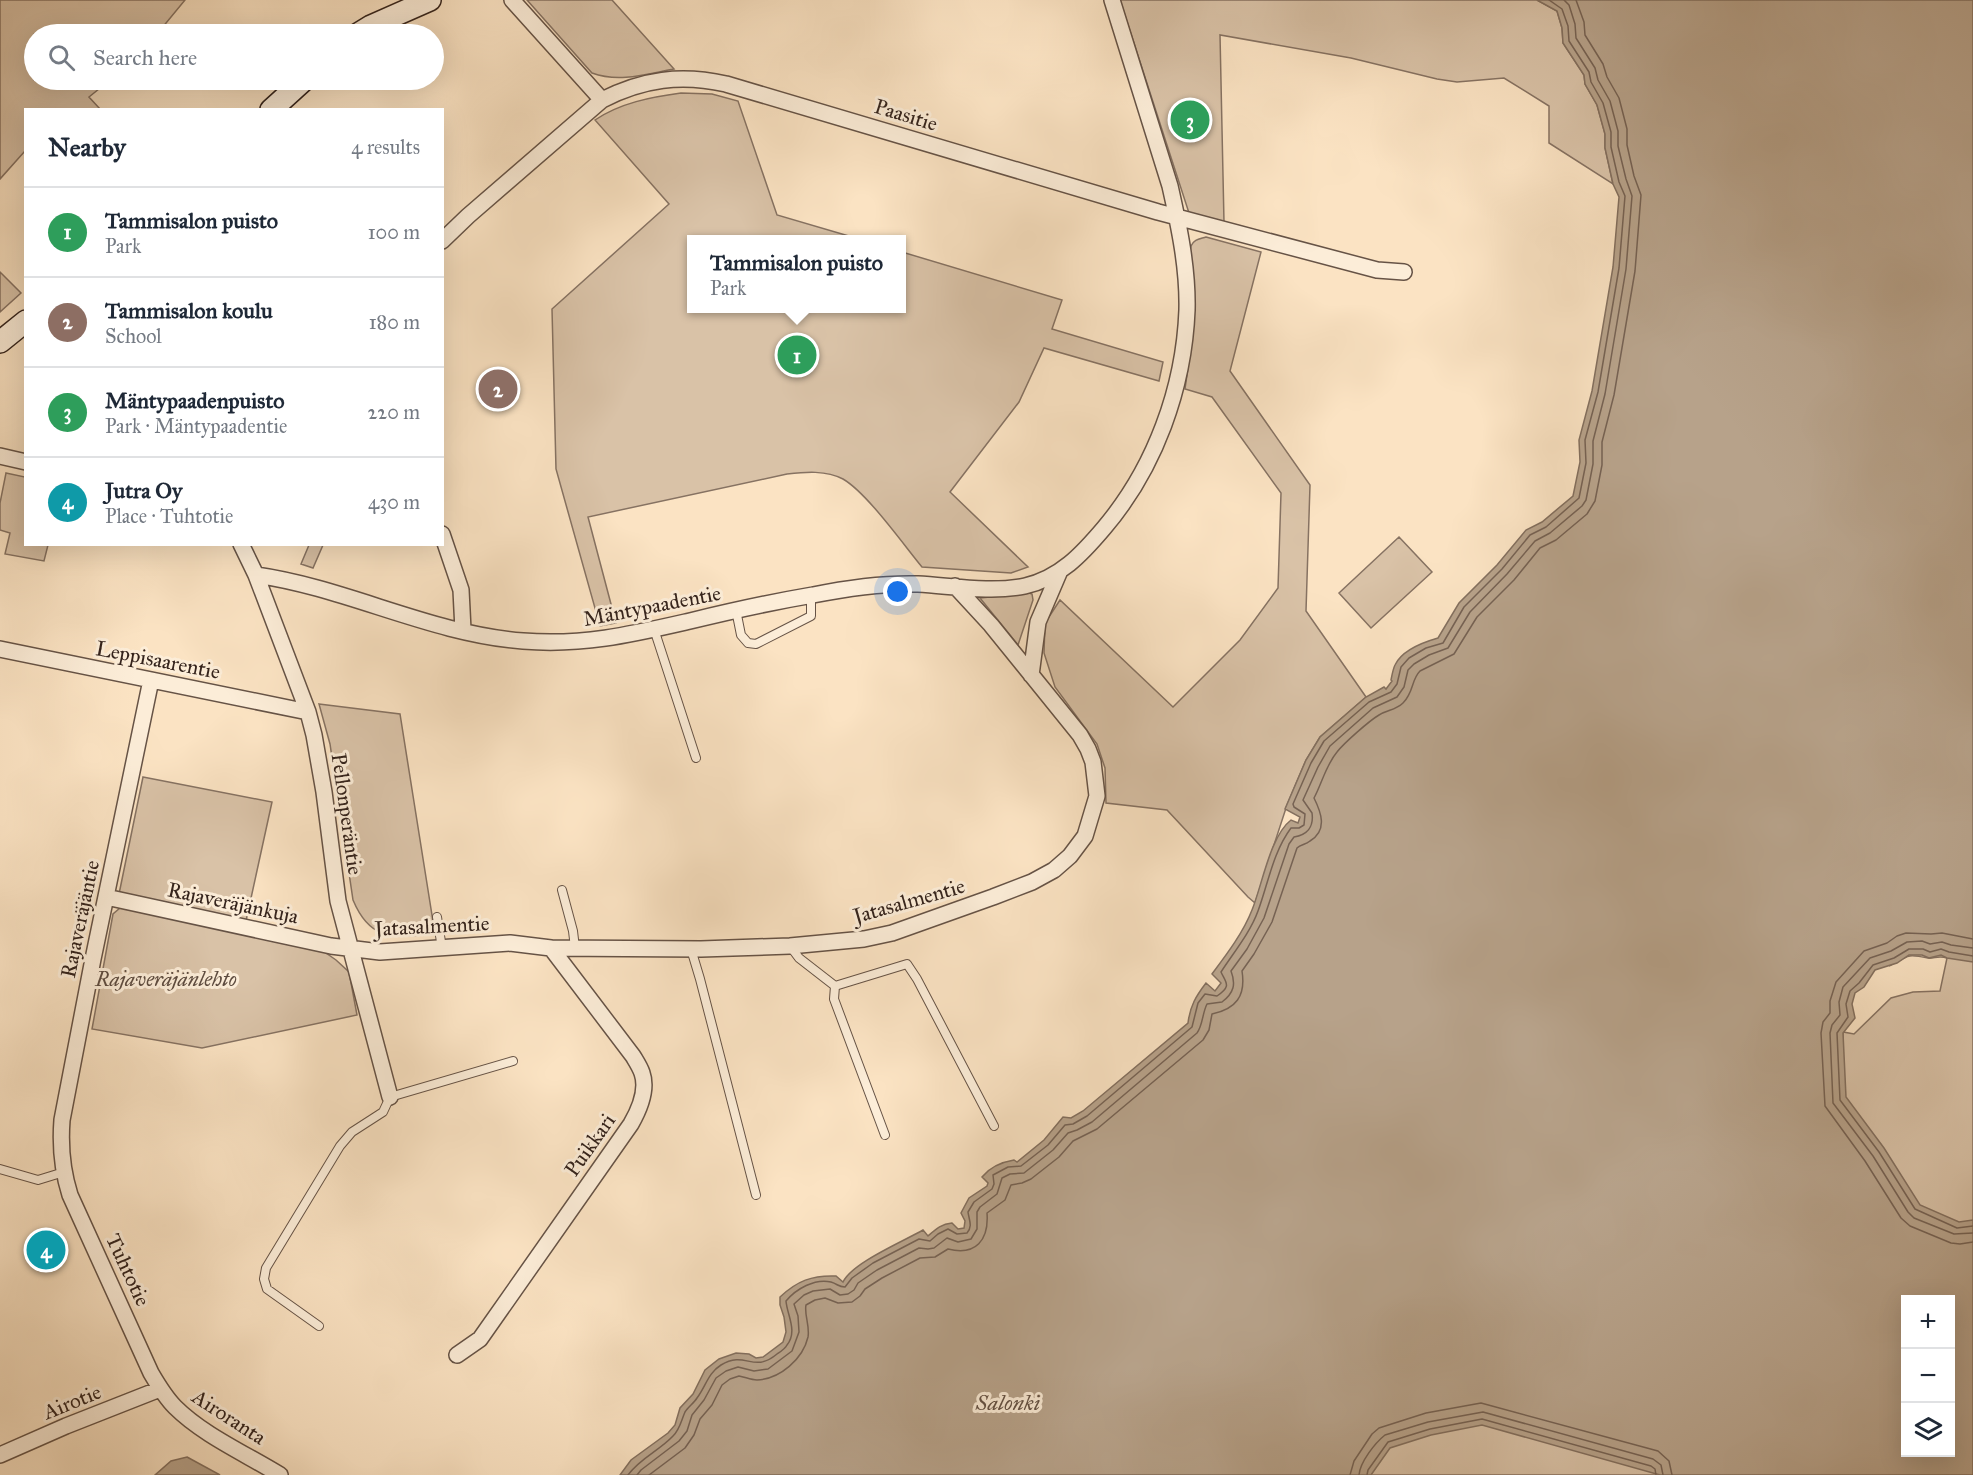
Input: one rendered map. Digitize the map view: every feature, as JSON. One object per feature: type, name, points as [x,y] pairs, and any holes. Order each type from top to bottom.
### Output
[{"type":"street","points":[[376,24],[430,0]]},
{"type":"street","points":[[512,0],[602,100]]},
{"type":"street","name":"Mäntypaadentie","points":[[256,574],[288,579],[434,624],[504,639],[550,643],[610,639],[811,595],[885,584],[1002,588],[1026,585],[1059,573],[1075,560],[1111,519],[1130,493],[1166,419],[1184,349],[1187,307],[1183,254],[1177,217],[1170,186],[1112,0]]},
{"type":"street","name":"Paasitie","points":[[444,239],[602,100],[622,89],[659,80],[684,78],[704,79],[726,84],[1177,217],[1377,270],[1404,272]]},
{"type":"street","points":[[273,108],[293,90]]},
{"type":"street","points":[[0,342],[24,323]]},
{"type":"street","points":[[0,456],[24,462]]},
{"type":"street","points":[[444,540],[460,590],[463,630]]},
{"type":"street","name":"Pellonperäntie","points":[[242,546],[256,574],[308,712],[324,792],[338,901],[390,1097]]},
{"type":"street","name":"Mäntypaadentie","points":[[1031,675],[1038,622],[1059,573]]},
{"type":"street","name":"Jatasalmentie","points":[[352,950],[380,952],[510,943],[551,948],[691,949],[790,946],[864,939],[929,921],[1032,882],[1054,870],[1078,848],[1091,822],[1097,796],[1093,762],[1080,735],[991,625],[956,586]]},
{"type":"street","name":"Leppisaarentie","points":[[0,650],[308,712]]},
{"type":"street","name":"Rajaveräjäntie","points":[[63,1170],[60,1144],[62,1120],[150,680]]},
{"type":"street","name":"Rajaveräjänkuja","points":[[106,897],[352,950]]},
{"type":"street","name":"Puikkari","points":[[458,1355],[480,1339],[631,1124],[641,1102],[644,1088],[643,1074],[633,1056],[551,948]]},
{"type":"street","name":"Tuhtotie","points":[[63,1170],[70,1195],[160,1389]]},
{"type":"street","name":"Airotie","points":[[0,1455],[160,1389]]},
{"type":"street","name":"Airoranta","points":[[160,1389],[174,1406],[195,1424],[280,1475]]},
{"type":"lane","points":[[736,610],[741,635],[748,643],[756,644],[811,616],[811,595]]},
{"type":"lane","points":[[654,630],[696,758]]},
{"type":"lane","points":[[562,890],[575,948]]},
{"type":"lane","points":[[437,917],[442,948]]},
{"type":"lane","points":[[790,946],[799,958],[835,986]]},
{"type":"lane","points":[[691,949],[756,1195]]},
{"type":"lane","points":[[835,986],[907,964],[994,1126]]},
{"type":"lane","points":[[835,986],[834,999],[885,1136]]},
{"type":"lane","points":[[319,1326],[267,1289],[264,1279],[266,1268],[340,1146],[352,1132],[383,1112],[390,1097],[513,1061]]},
{"type":"lane","points":[[0,1169],[38,1180],[63,1170]]},
{"type":"green space","points":[[0,0],[185,0],[165,24],[24,24],[24,90],[98,90],[89,97],[99,108],[24,108],[24,152],[0,179]]},
{"type":"green space","points":[[527,0],[612,0],[674,69],[623,77],[592,73]]},
{"type":"green space","points":[[1120,0],[1537,0],[1557,11],[1563,43],[1584,75],[1585,84],[1597,105],[1605,134],[1605,148],[1613,184],[1549,143],[1549,106],[1504,78],[1457,82],[1437,79],[1351,58],[1220,35],[1224,222],[1189,213]]},
{"type":"green space","points":[[681,93],[712,94],[738,101],[777,215],[845,235],[687,235],[687,313],[906,313],[906,253],[1062,300],[1052,329],[1163,362],[1159,381],[1044,348],[1019,402],[950,492],[1028,567],[1011,573],[922,567],[874,507],[843,479],[823,473],[787,474],[588,517],[616,623],[600,626],[556,469],[552,309],[669,204],[595,120],[615,109]]},
{"type":"green space","points":[[1206,237],[1261,252],[1230,371],[1310,485],[1306,611],[1366,697],[1320,737],[1306,760],[1287,805],[1255,903],[1167,810],[1106,803],[1105,768],[1097,744],[1055,687],[1044,653],[1045,623],[1060,600],[1173,707],[1240,640],[1278,588],[1281,493],[1212,397],[1185,389],[1193,313],[1190,250],[1194,242]]},
{"type":"green space","points":[[0,272],[21,293],[0,312]]},
{"type":"green space","points":[[6,473],[24,477],[24,546],[48,546],[44,561],[5,554],[10,533],[0,530],[0,503]]},
{"type":"green space","points":[[1399,537],[1432,572],[1371,628],[1339,593]]},
{"type":"green space","points":[[309,546],[323,546],[313,568],[301,564]]},
{"type":"green space","points":[[1032,594],[1033,600],[1018,645],[980,598]]},
{"type":"green space","points":[[319,704],[400,714],[435,934],[396,936],[386,934],[368,924],[360,914],[353,900],[330,744]]},
{"type":"green space","points":[[143,777],[272,802],[246,921],[119,894]]},
{"type":"green space","points":[[1973,823],[1973,1263],[1874,1307],[1901,1429],[1901,1457],[1955,1457],[1973,1475],[1300,1475],[1837,1151],[1843,1032],[1854,1034],[1891,998],[1913,992],[1940,991],[1947,958],[1909,956],[1891,965]]},
{"type":"green space","name":"Rajaveräjänlehto","points":[[120,908],[323,951],[349,972],[357,1015],[202,1048],[92,1029],[113,914]]},
{"type":"water","name":"Salonki","points":[[1537,0],[1973,0],[1973,962],[1941,955],[1929,958],[1922,955],[1909,955],[1897,963],[1875,970],[1864,987],[1855,993],[1852,1004],[1855,1018],[1843,1033],[1846,1097],[1884,1148],[1920,1205],[1959,1222],[1973,1220],[1973,1475],[1660,1475],[1482,1425],[1431,1435],[1390,1448],[1371,1475],[620,1475],[631,1460],[668,1433],[675,1425],[680,1408],[693,1394],[705,1370],[719,1359],[736,1353],[749,1354],[756,1358],[763,1357],[783,1342],[786,1332],[780,1297],[786,1291],[805,1280],[820,1277],[836,1276],[843,1282],[867,1260],[923,1230],[928,1236],[939,1227],[952,1223],[958,1229],[964,1228],[965,1221],[961,1213],[969,1198],[987,1186],[988,1183],[982,1177],[985,1173],[1001,1164],[1014,1160],[1017,1162],[1044,1140],[1063,1117],[1071,1118],[1083,1111],[1188,1023],[1194,1002],[1206,983],[1215,991],[1221,983],[1212,974],[1248,919],[1277,837],[1291,820],[1298,823],[1300,817],[1285,809],[1306,760],[1320,737],[1366,697],[1384,687],[1386,689],[1392,681],[1393,670],[1398,660],[1420,644],[1438,638],[1459,603],[1497,565],[1526,530],[1542,522],[1573,496],[1580,462],[1579,440],[1592,391],[1613,267],[1619,197],[1613,184],[1605,148],[1605,134],[1597,105],[1585,84],[1584,75],[1563,43],[1557,11]]},
{"type":"water","points":[[187,1457],[220,1475],[155,1475],[171,1461]]},
{"type":"place","name":"Mäntypaadenpuisto","points":[[1190,120]]},
{"type":"place","name":"Tammisalon puisto","points":[[797,355]]},
{"type":"place","name":"Tammisalon koulu","points":[[498,389]]},
{"type":"place","name":"Jutra Oy","points":[[46,1250]]}]
